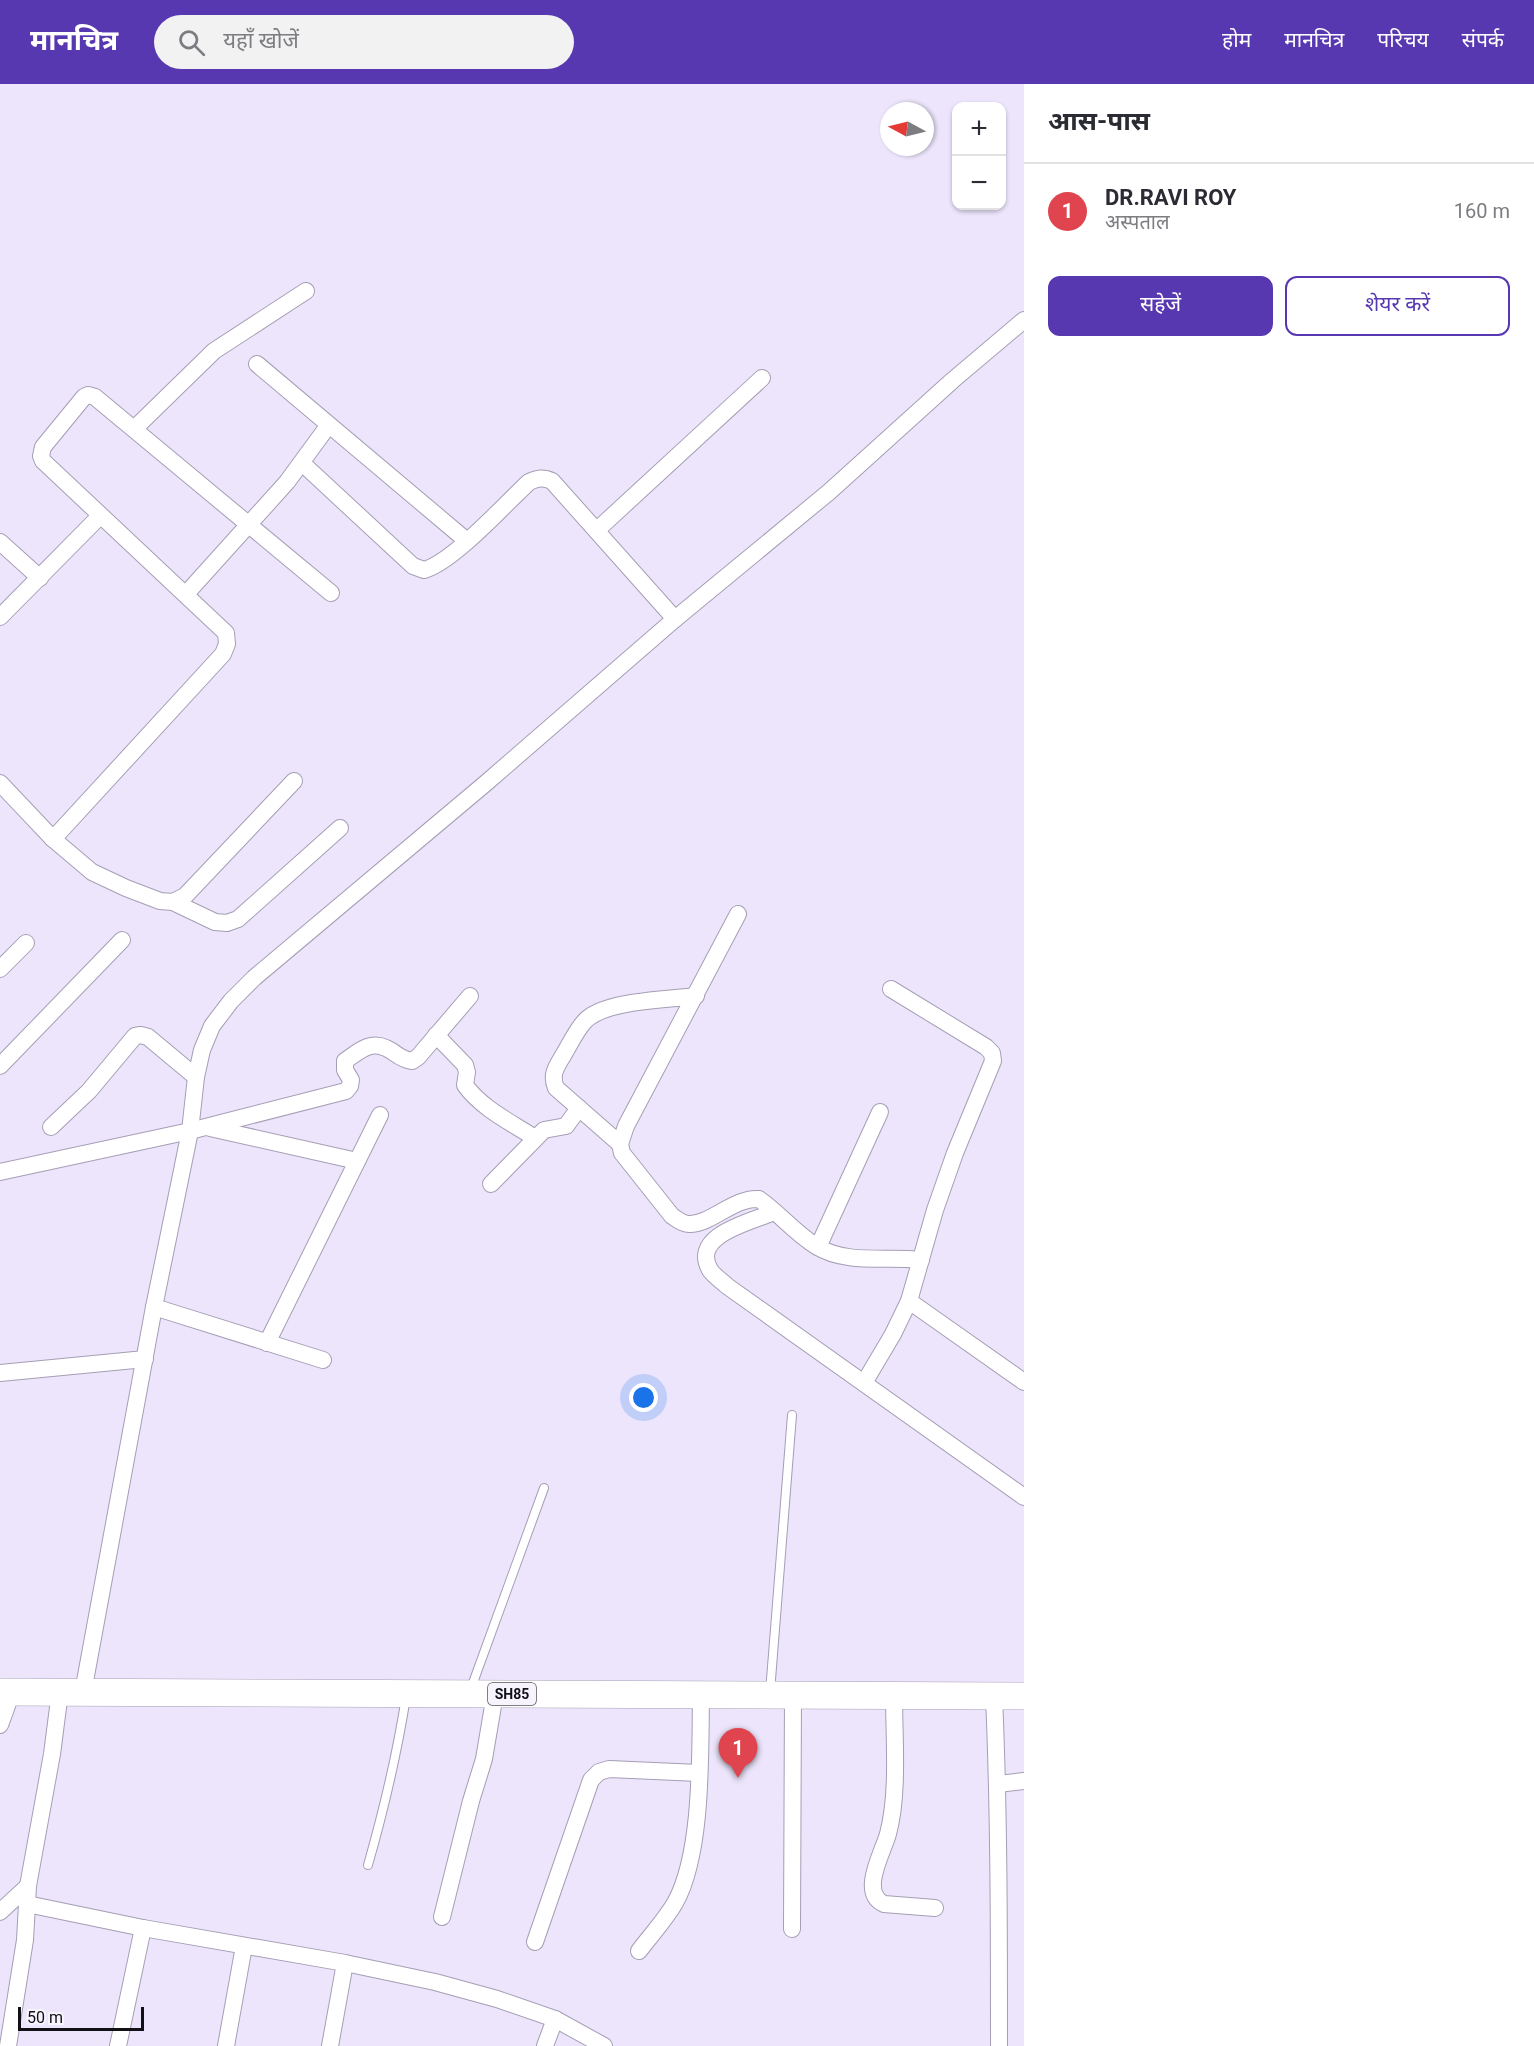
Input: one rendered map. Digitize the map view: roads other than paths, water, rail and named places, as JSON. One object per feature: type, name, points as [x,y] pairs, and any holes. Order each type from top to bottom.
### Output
[{"type":"main road","name":"SH85","points":[[6,1692],[1024,1696]]},
{"type":"street","points":[[134,429],[214,351],[306,291]]},
{"type":"street","points":[[8,2046],[25,1940],[28,1886],[52,1754],[71,1692],[145,1359],[154,1307],[198,1129],[196,1077],[202,1050],[212,1026],[231,1000],[254,978],[486,783],[675,619],[829,492],[953,380],[1024,320]]},
{"type":"street","points":[[257,364],[467,541]]},
{"type":"street","points":[[597,530],[762,378]]},
{"type":"street","points":[[53,838],[223,654],[227,644],[226,633],[43,461],[41,452],[88,395],[95,397],[331,593]]},
{"type":"street","points":[[186,594],[271,500],[302,463],[328,426]]},
{"type":"street","points":[[302,463],[413,566],[424,570],[432,568],[467,541],[529,482],[545,477],[552,481],[597,530],[675,619]]},
{"type":"street","points":[[0,617],[100,516]]},
{"type":"street","points":[[0,542],[40,578]]},
{"type":"street","points":[[173,902],[184,896],[294,781]]},
{"type":"street","points":[[0,783],[53,838],[92,872],[160,901],[173,902],[215,922],[227,923],[238,919],[340,828]]},
{"type":"street","points":[[738,914],[626,1126],[620,1144],[622,1153],[672,1216],[688,1224],[697,1223],[751,1198],[759,1199],[796,1232],[818,1247],[838,1255],[863,1259],[883,1257],[921,1260]]},
{"type":"street","points":[[0,1066],[122,940]]},
{"type":"street","points":[[0,969],[26,943]]},
{"type":"street","points":[[864,1383],[893,1334],[909,1301],[935,1210],[955,1153],[993,1061],[992,1053],[987,1047],[891,989]]},
{"type":"street","points":[[0,1172],[198,1129],[346,1091],[351,1080],[345,1070],[345,1061],[364,1047],[375,1045],[385,1048],[402,1060],[412,1061],[470,996]]},
{"type":"street","points":[[620,1144],[556,1088],[552,1079],[554,1070],[584,1022],[597,1012],[618,1006],[696,996]]},
{"type":"street","points":[[436,1035],[465,1065],[467,1072],[465,1085],[469,1090],[495,1112],[535,1138]]},
{"type":"street","points":[[51,1126],[89,1091],[135,1036],[148,1037],[196,1077]]},
{"type":"street","points":[[491,1184],[544,1130],[566,1126],[579,1108]]},
{"type":"street","points":[[818,1247],[880,1112]]},
{"type":"street","points":[[267,1343],[380,1115]]},
{"type":"street","points":[[198,1129],[357,1161]]},
{"type":"street","points":[[774,1212],[718,1235],[708,1245],[706,1260],[711,1272],[727,1286],[1024,1497]]},
{"type":"street","points":[[909,1301],[1024,1382]]},
{"type":"street","points":[[154,1307],[323,1360]]},
{"type":"street","points":[[0,1373],[145,1359]]},
{"type":"street","points":[[0,1725],[6,1692]]},
{"type":"street","points":[[442,1917],[468,1812],[484,1759],[482,1694]]},
{"type":"street","points":[[639,1951],[675,1902],[688,1867],[696,1828],[701,1695]]},
{"type":"street","points":[[782,1695],[792,1929]]},
{"type":"street","points":[[894,1696],[894,1796],[889,1833],[876,1871],[872,1894],[876,1900],[884,1904],[935,1908]]},
{"type":"street","points":[[994,1696],[1000,1923],[999,2046]]},
{"type":"street","points":[[535,1942],[591,1780],[599,1772],[609,1769],[699,1773]]},
{"type":"street","points":[[998,1784],[1024,1781]]},
{"type":"street","points":[[0,1912],[28,1886]]},
{"type":"street","points":[[27,1904],[143,1928],[345,1963],[446,1985],[497,1999],[555,2019],[604,2046]]},
{"type":"street","points":[[118,2046],[143,1928]]},
{"type":"street","points":[[226,2046],[244,1946]]},
{"type":"street","points":[[330,2046],[345,1963]]},
{"type":"street","points":[[544,2046],[555,2019]]},
{"type":"lane","points":[[782,1695],[792,1415]]},
{"type":"lane","points":[[482,1694],[544,1488]]},
{"type":"lane","points":[[368,1865],[396,1755],[406,1694]]},
{"type":"place","name":"DR.RAVI ROY","points":[[738,1778]]}]
